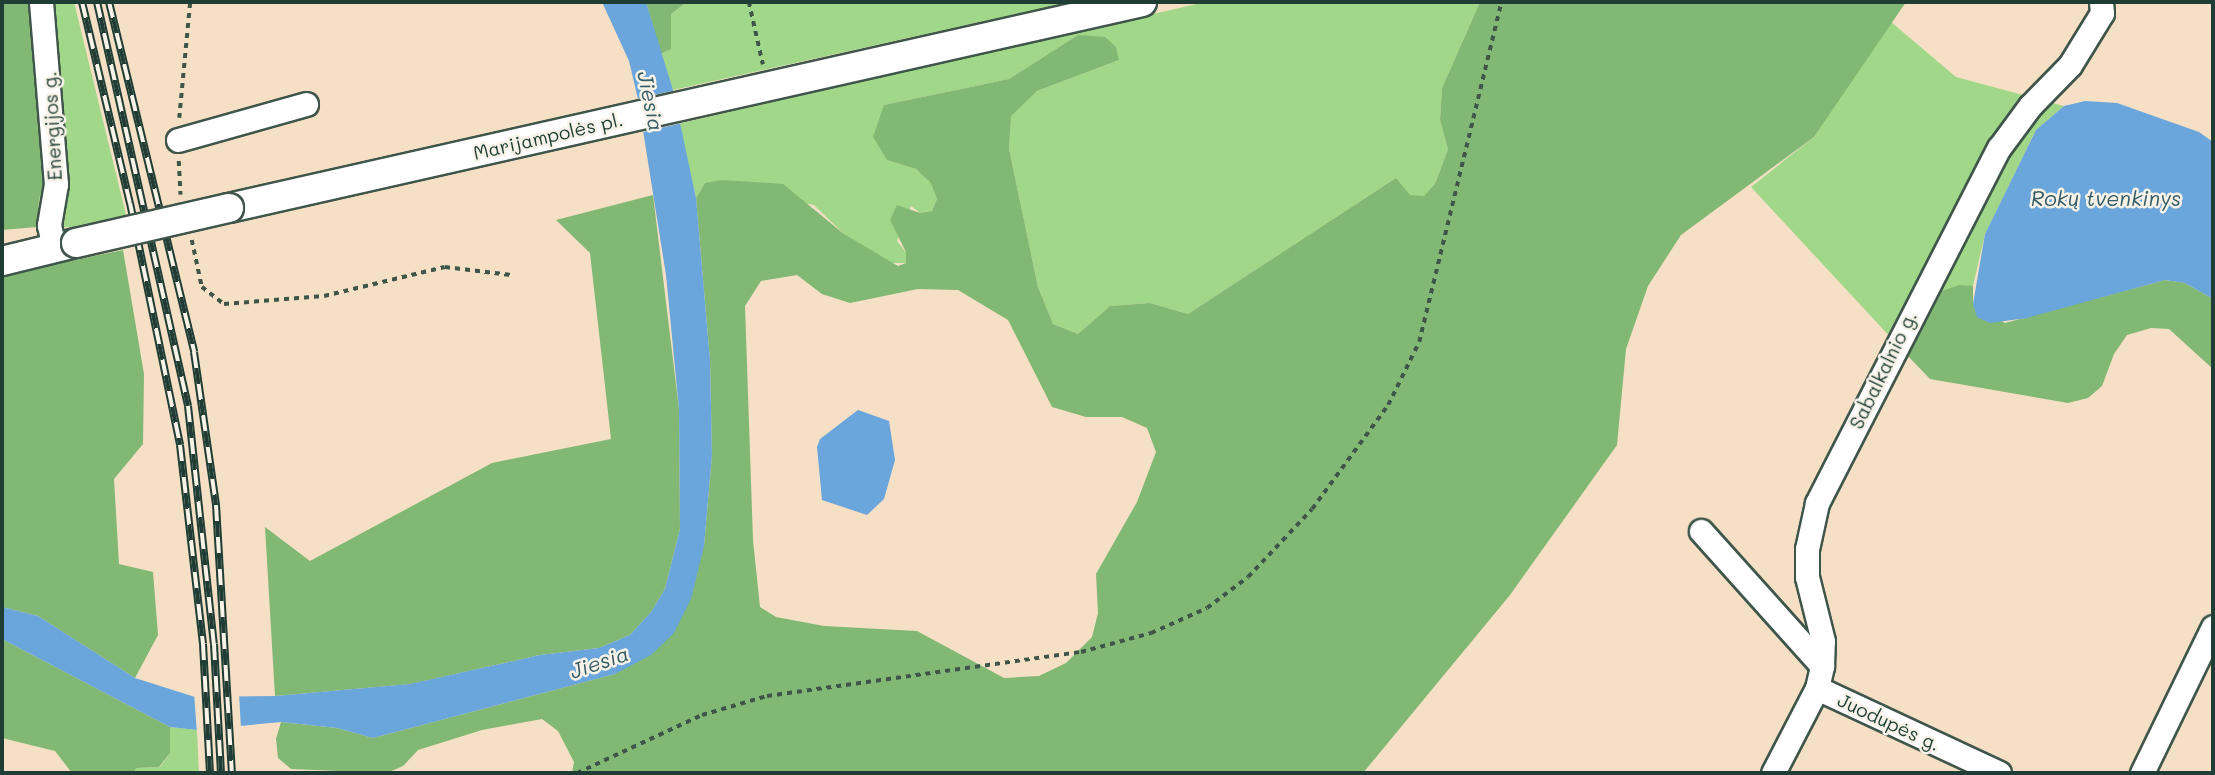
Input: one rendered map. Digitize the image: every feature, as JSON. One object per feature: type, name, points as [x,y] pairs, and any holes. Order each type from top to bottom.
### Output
[{"type":"main road","name":"Marijampolės pl.","points":[[2,261],[544,138],[765,78],[1142,2]]},
{"type":"street","name":"Energijos g.","points":[[41,2],[55,171],[49,225],[65,246]]},
{"type":"street","name":"Sabalkalnio g.","points":[[1773,773],[1819,677],[1823,641],[1807,578],[1807,549],[1817,503],[1999,148],[2030,106],[2070,65],[2102,13],[2101,2]]},
{"type":"street","points":[[178,140],[306,104]]},
{"type":"street","name":"Juodupės g.","points":[[1701,531],[1764,596],[1819,677],[1999,773]]},
{"type":"street","points":[[2142,773],[2213,627]]},
{"type":"path","points":[[749,2],[765,78]]},
{"type":"path","points":[[577,773],[702,715],[767,696],[1081,652],[1151,633],[1207,608],[1248,577],[1328,488],[1388,405],[1419,342],[1501,2]]},
{"type":"path","points":[[202,287],[224,304],[245,305],[324,296],[445,267],[511,275]]},
{"type":"green space","points":[[2,2],[32,2],[49,178],[39,198],[37,227],[2,230]]},
{"type":"green space","points":[[32,2],[74,2],[126,215],[72,227],[37,227],[39,198],[49,177]]},
{"type":"green space","points":[[646,2],[687,2],[671,14],[671,49],[661,54]]},
{"type":"green space","points":[[687,2],[1070,2],[673,90],[661,54],[671,49],[671,14]]},
{"type":"green space","points":[[1205,2],[1480,2],[1442,88],[1440,120],[1448,149],[1435,184],[1424,197],[1410,196],[1396,178],[1188,314],[1150,303],[1110,306],[1078,334],[1053,324],[1038,287],[1009,149],[1011,115],[1037,91],[1119,60],[1078,35],[1009,79],[884,105],[887,160],[916,169],[932,183],[937,199],[932,211],[920,213],[911,206],[897,241],[906,252],[906,263],[888,263],[844,234],[814,205],[705,183],[696,198],[678,124]]},
{"type":"green space","points":[[1480,2],[1906,2],[1814,137],[1681,235],[1648,286],[1626,349],[1617,445],[1510,595],[1363,773],[572,773],[574,762],[558,731],[542,719],[482,730],[418,750],[403,766],[387,773],[291,769],[278,758],[276,739],[281,722],[337,728],[373,738],[615,674],[704,546],[712,455],[710,360],[696,198],[705,183],[722,180],[783,184],[844,234],[898,266],[906,263],[906,252],[890,220],[897,205],[920,213],[932,211],[937,199],[931,183],[916,169],[887,160],[873,137],[884,105],[1009,79],[1078,35],[1105,37],[1116,47],[1119,60],[1037,91],[1011,116],[1009,149],[1038,287],[1053,324],[1078,334],[1110,306],[1150,303],[1188,314],[1396,178],[1410,195],[1424,196],[1435,184],[1448,149],[1440,120],[1442,88]],"holes":[[[797,275],[822,294],[850,303],[918,289],[958,290],[1008,320],[1052,407],[1086,417],[1122,417],[1147,428],[1156,452],[1137,502],[1096,574],[1098,613],[1092,637],[1066,663],[1039,676],[1004,678],[917,631],[824,626],[776,617],[760,607],[753,540],[745,306],[761,281]]]},
{"type":"green space","points":[[1891,22],[1956,77],[2064,106],[2036,130],[1985,234],[1973,286],[1942,291],[1907,355],[1751,187],[1814,137]]},
{"type":"green space","points":[[653,195],[679,409],[680,529],[665,589],[651,612],[630,635],[599,648],[540,655],[411,684],[275,696],[265,527],[310,561],[492,463],[611,439],[590,253],[556,220]]},
{"type":"green space","points":[[123,250],[144,374],[143,444],[114,479],[119,564],[153,572],[158,635],[135,678],[38,616],[2,607],[2,275]]},
{"type":"green space","points":[[2165,280],[2185,283],[2213,299],[2213,369],[2169,329],[2151,328],[2127,335],[2114,354],[2102,386],[2088,398],[2068,403],[1930,379],[1907,355],[1942,291],[1959,285],[1973,286],[1973,304],[2005,323]]},
{"type":"green space","points":[[2,639],[170,727],[170,753],[159,767],[136,768],[134,773],[72,773],[55,751],[2,738]]},
{"type":"green space","points":[[170,727],[197,730],[199,773],[134,773],[135,768],[160,767],[170,753]]},
{"type":"water","name":"Jiesia","points":[[602,2],[646,2],[673,90],[696,198],[710,360],[712,455],[704,546],[691,599],[674,633],[651,655],[615,674],[373,738],[337,728],[281,722],[197,730],[170,727],[2,639],[2,607],[38,616],[135,678],[195,697],[275,696],[410,684],[540,655],[599,648],[630,635],[651,612],[665,589],[680,529],[679,409],[666,275],[638,99],[629,61]]},
{"type":"water","name":"Rokų tvenkinys","points":[[2085,101],[2117,103],[2199,132],[2213,142],[2213,299],[2185,283],[2165,280],[2027,318],[1990,323],[1977,317],[1973,304],[1985,234],[2036,130],[2064,106]]},
{"type":"water","points":[[858,410],[889,421],[895,460],[884,499],[867,515],[822,500],[817,447],[820,439]]},
{"type":"pier","points":[[677,90],[682,123],[639,133],[635,99]]},
{"type":"pier","points":[[194,693],[239,693],[241,729],[197,734]]},
{"type":"railway","points":[[82,2],[130,203],[180,445],[203,644],[210,773]]},
{"type":"railway","points":[[97,2],[188,406],[214,644],[221,773]]},
{"type":"railway","points":[[109,2],[194,352],[216,505],[232,773]]}]
